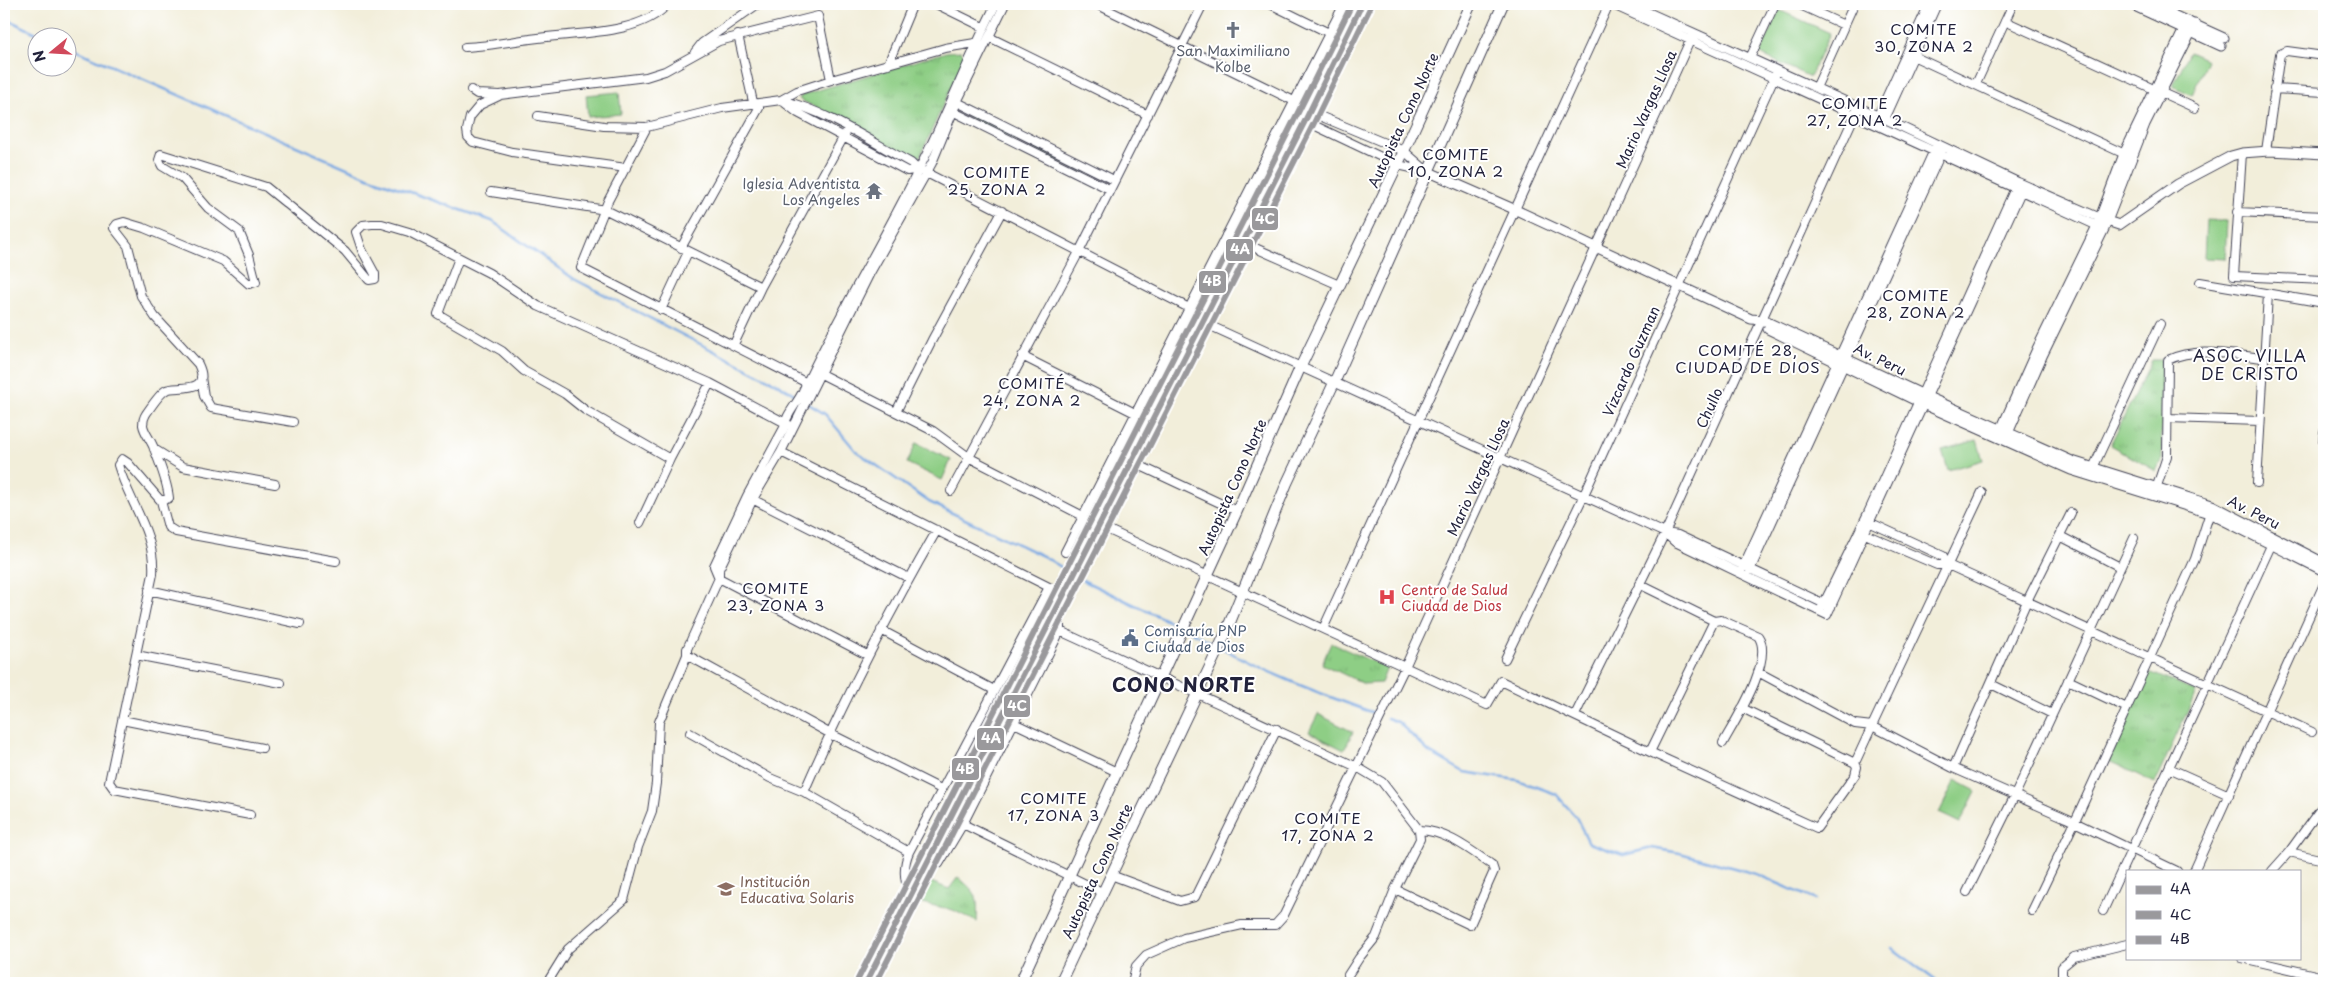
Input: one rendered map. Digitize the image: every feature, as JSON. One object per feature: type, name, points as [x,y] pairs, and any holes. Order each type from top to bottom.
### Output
[{"type":"highway","points":[[866,983],[1307,116],[1362,4]]},
{"type":"main road","name":"Autopista Cono Norte","points":[[1020,983],[1068,875],[1161,678],[1300,368],[1398,165],[1471,4]]},
{"type":"main road","name":"Autopista Cono Norte","points":[[1060,983],[1224,638],[1241,591],[1287,483],[1334,383],[1503,4]]},
{"type":"street","points":[[465,47],[496,46],[531,38],[609,30],[655,16],[668,4]]},
{"type":"street","points":[[693,55],[708,39],[758,4]]},
{"type":"street","points":[[888,64],[913,4]]},
{"type":"street","points":[[936,4],[984,27]]},
{"type":"street","points":[[548,983],[568,948],[624,900],[638,847],[652,811],[656,782],[659,722],[687,655],[686,650],[718,578],[719,569],[750,498],[784,428],[785,422],[807,383],[864,270],[923,171],[975,43],[996,4]]},
{"type":"street","points":[[750,498],[781,452],[819,372],[954,112],[957,102],[1006,4]]},
{"type":"street","points":[[1096,4],[1294,102]]},
{"type":"street","points":[[951,491],[1078,252],[1203,4]]},
{"type":"street","points":[[1270,4],[1329,33]]},
{"type":"street","points":[[1064,552],[1344,4]]},
{"type":"street","points":[[1323,629],[1610,4],[1750,58],[1775,75],[1816,88],[1857,111]]},
{"type":"street","points":[[1630,4],[1692,37],[1879,120],[2019,187],[2102,223],[2119,225],[2178,184],[2231,156],[2266,151],[2324,154]]},
{"type":"street","points":[[1750,58],[1775,4]]},
{"type":"street","points":[[1798,4],[1844,25]]},
{"type":"street","points":[[1816,88],[1854,4]]},
{"type":"street","points":[[1879,120],[1929,4]]},
{"type":"street","points":[[1879,120],[1913,56],[1937,4]]},
{"type":"street","points":[[1976,84],[2013,4]]},
{"type":"street","points":[[2130,4],[2190,26]]},
{"type":"street","points":[[2148,4],[2222,42]]},
{"type":"street","points":[[470,90],[477,94],[500,95],[560,86],[646,77],[665,71],[719,41],[818,16],[832,80]]},
{"type":"street","points":[[2005,20],[2194,108]]},
{"type":"street","points":[[2032,911],[2075,822],[2195,559],[2210,509],[2072,470],[2003,435],[2043,354],[2102,223],[2127,156],[2190,26]]},
{"type":"street","points":[[661,310],[684,250],[759,108],[753,102],[738,35]]},
{"type":"street","name":"Mario Vargas Llosa","points":[[1132,983],[1136,966],[1146,956],[1184,938],[1242,925],[1275,925],[1284,915],[1405,666],[1692,37]]},
{"type":"street","points":[[989,38],[1148,116]]},
{"type":"street","points":[[781,100],[798,91],[832,80],[946,48],[975,43]]},
{"type":"street","points":[[2266,151],[2278,60],[2283,52],[2324,56]]},
{"type":"street","points":[[1913,56],[2127,156]]},
{"type":"street","name":"Vizcardo Guzman","points":[[1506,659],[1583,497],[1775,75]]},
{"type":"street","points":[[2274,89],[2324,92]]},
{"type":"street","points":[[500,95],[480,105],[470,117],[467,130],[468,137],[473,142],[512,152],[626,168]]},
{"type":"street","points":[[781,100],[798,113],[907,171],[923,171]]},
{"type":"street","points":[[538,116],[604,126],[648,127],[753,102],[781,100],[802,105],[923,171],[1189,308]]},
{"type":"street","points":[[957,102],[1114,180]]},
{"type":"street","name":"Chullo","points":[[1575,715],[1665,533],[1857,111]]},
{"type":"street","points":[[954,112],[1109,190]]},
{"type":"street","points":[[1307,116],[1404,152],[1427,171]]},
{"type":"street","points":[[1307,116],[1398,165],[1427,171]]},
{"type":"street","points":[[1879,120],[1938,149]]},
{"type":"street","points":[[648,127],[608,201],[606,210],[581,268],[661,310],[734,344],[807,383]]},
{"type":"street","points":[[734,344],[762,287],[848,129]]},
{"type":"street","points":[[1745,570],[1938,149]]},
{"type":"street","points":[[2242,153],[2234,276],[2324,280]]},
{"type":"street","points":[[293,422],[212,408],[204,396],[202,372],[198,364],[155,317],[141,296],[128,246],[114,228],[117,224],[124,222],[144,228],[223,262],[249,284],[256,282],[256,276],[239,232],[208,208],[182,178],[162,166],[159,160],[161,154],[266,187],[345,251],[369,280],[375,279],[375,274],[362,250],[356,232],[363,225],[382,224],[409,232],[490,273],[538,306],[710,383],[793,427]]},
{"type":"street","name":"Av. Peru","points":[[1427,171],[1516,210],[2003,435],[2210,509],[2273,541],[2324,563]]},
{"type":"street","points":[[1825,607],[2019,187]]},
{"type":"street","points":[[491,192],[606,210],[762,287]]},
{"type":"street","points":[[896,412],[932,340],[1002,211]]},
{"type":"street","points":[[2237,212],[2324,216]]},
{"type":"street","points":[[1226,235],[1339,285]]},
{"type":"street","points":[[459,258],[438,314],[502,351],[524,371],[565,394],[585,410],[670,459]]},
{"type":"street","points":[[2200,282],[2324,303]]},
{"type":"street","points":[[2257,483],[2268,294]]},
{"type":"street","points":[[1202,322],[1583,497],[1665,533],[1678,535],[1745,570],[1825,607]]},
{"type":"street","points":[[2093,468],[2160,324]]},
{"type":"street","points":[[2156,489],[2167,460],[2168,360],[2174,357],[2204,354],[2263,358]]},
{"type":"street","points":[[1022,356],[1135,412]]},
{"type":"street","points":[[819,372],[932,432],[970,458],[1083,516]]},
{"type":"street","points":[[161,501],[168,498],[168,490],[154,450],[143,426],[144,416],[165,391],[172,388],[183,390],[196,385],[201,378]]},
{"type":"street","points":[[640,523],[670,459],[710,383]]},
{"type":"street","points":[[1825,607],[1871,522],[1922,399]]},
{"type":"street","points":[[2168,418],[2260,422]]},
{"type":"street","points":[[2323,445],[2324,432]]},
{"type":"street","points":[[154,450],[183,467],[275,484]]},
{"type":"street","points":[[781,452],[1048,587],[1065,593],[1060,630],[963,824],[939,864],[926,868]]},
{"type":"street","points":[[250,815],[114,789],[109,782],[150,590],[154,559],[147,530],[123,483],[118,465],[122,460],[128,463],[161,501],[168,527],[176,532],[336,561]]},
{"type":"street","points":[[1130,461],[1237,511]]},
{"type":"street","points":[[1098,525],[1487,705],[1501,680],[1650,752],[1817,828],[1854,775],[1857,767],[1855,763],[1982,492]]},
{"type":"street","points":[[750,498],[909,578]]},
{"type":"street","points":[[1953,768],[2027,601],[2071,513]]},
{"type":"street","points":[[1083,516],[1087,547]]},
{"type":"street","points":[[1871,522],[1943,556],[1948,565]]},
{"type":"street","points":[[804,792],[829,733],[867,655],[937,530]]},
{"type":"street","points":[[1865,534],[1937,565],[1948,565],[2312,732]]},
{"type":"street","points":[[2060,536],[2120,566]]},
{"type":"street","points":[[1967,892],[2016,795],[2134,538]]},
{"type":"street","points":[[2103,911],[2273,541],[2324,571]]},
{"type":"street","points":[[718,578],[867,655]]},
{"type":"street","points":[[1639,584],[1714,621],[1721,620],[1758,636],[1762,642],[1762,657],[1758,672],[1742,708],[1723,743]]},
{"type":"street","points":[[2194,870],[2324,584]]},
{"type":"street","points":[[909,898],[904,863],[1048,587]]},
{"type":"street","points":[[150,590],[300,624]]},
{"type":"street","points":[[1650,752],[1714,621]]},
{"type":"street","points":[[881,630],[994,690]]},
{"type":"street","points":[[1060,630],[1161,678],[1277,729],[1357,767],[1382,782],[1419,830],[1420,839],[1395,889],[1376,937],[1359,958],[1348,976]]},
{"type":"street","points":[[136,655],[281,683]]},
{"type":"street","points":[[687,655],[829,733],[941,790]]},
{"type":"street","points":[[1758,672],[1855,724],[1872,726],[1953,768],[2075,822],[2175,870]]},
{"type":"street","points":[[2068,680],[2127,708]]},
{"type":"street","points":[[1991,684],[2052,714]]},
{"type":"street","points":[[1742,708],[1855,763]]},
{"type":"street","points":[[122,720],[262,748]]},
{"type":"street","points":[[1014,723],[1117,772]]},
{"type":"street","points":[[1111,875],[1180,901],[1195,897],[1277,729]]},
{"type":"street","points":[[690,733],[770,778],[804,792],[909,852]]},
{"type":"street","points":[[2169,768],[2229,795]]},
{"type":"street","points":[[2273,870],[2289,852],[2324,804]]},
{"type":"street","points":[[963,824],[1102,892]]},
{"type":"street","points":[[1395,889],[1470,925],[1494,871],[1492,865],[1461,843],[1430,830],[1419,830]]},
{"type":"street","points":[[2289,852],[2324,860]]},
{"type":"street","points":[[2068,983],[2062,975],[2062,967],[2074,957],[2126,944]]},
{"type":"street","points":[[2251,960],[2324,977]]},
{"type":"green space","points":[[1779,10],[1830,33],[1810,77],[1760,54]]},
{"type":"green space","points":[[961,51],[965,56],[918,161],[799,99],[802,95],[946,52]]},
{"type":"green space","points":[[2189,52],[2207,60],[2192,95],[2173,86]]},
{"type":"green space","points":[[619,92],[621,114],[588,117],[586,95]]},
{"type":"green space","points":[[967,113],[1088,173],[1088,176],[966,116]]},
{"type":"green space","points":[[2206,220],[2227,221],[2225,259],[2204,258]]},
{"type":"green space","points":[[2152,360],[2161,360],[2162,459],[2156,471],[2110,445]]},
{"type":"green space","points":[[1977,440],[1983,460],[1948,470],[1942,450]]},
{"type":"green space","points":[[916,443],[951,460],[942,480],[907,463]]},
{"type":"green space","points":[[1331,643],[1387,668],[1381,683],[1364,684],[1322,664]]},
{"type":"green space","points":[[2152,673],[2196,692],[2155,783],[2109,761],[2148,675]]},
{"type":"green space","points":[[1318,714],[1353,732],[1344,750],[1309,732]]},
{"type":"green space","points":[[1955,780],[1976,791],[1960,823],[1939,813]]},
{"type":"green space","points":[[958,877],[976,896],[977,922],[953,910],[913,901],[926,880],[949,889]]},
{"type":"waterway","points":[[4,18],[28,29]]},
{"type":"waterway","points":[[78,51],[368,177],[492,221],[574,279],[776,383],[799,397]]},
{"type":"waterway","points":[[807,403],[825,414],[856,451],[929,502],[1043,556],[1071,573]]},
{"type":"waterway","points":[[1078,578],[1181,627]]},
{"type":"waterway","points":[[1186,629],[1217,645]]},
{"type":"waterway","points":[[1222,648],[1277,675],[1374,713]]},
{"type":"waterway","points":[[1387,718],[1398,722],[1429,752],[1464,772],[1517,780],[1556,794],[1576,817],[1589,843],[1623,855],[1652,848],[1680,853],[1756,874],[1816,900]]},
{"type":"waterway","points":[[1892,948],[1939,983]]},
{"type":"transit line","name":"4B","points":[[858,979],[1352,4]]},
{"type":"transit line","name":"4A","points":[[866,983],[1305,121],[1362,4]]},
{"type":"transit line","name":"4C","points":[[876,983],[1313,125],[1370,8]]},
{"type":"place","name":"San Maximiliano Kolbe","points":[[1233,30]]},
{"type":"place","name":"Iglesia Adventista Los Angeles","points":[[874,191]]},
{"type":"place","name":"Centro de Salud Ciudad de Dios","points":[[1387,597]]},
{"type":"place","name":"Comisaría PNP Ciudad de Dios","points":[[1130,638]]},
{"type":"place","name":"Institución Educativa Solaris","points":[[726,889]]},
{"type":"district","name":"COMITE 30, ZONA 2","points":[[1924,36]]},
{"type":"district","name":"COMITE 27, ZONA 2","points":[[1855,110]]},
{"type":"district","name":"COMITE 10, ZONA 2","points":[[1456,162]]},
{"type":"district","name":"COMITE 25, ZONA 2","points":[[997,180]]},
{"type":"district","name":"COMITE 28, ZONA 2","points":[[1916,302]]},
{"type":"district","name":"COMITÉ 28, CIUDAD DE DIOS","points":[[1748,358]]},
{"type":"district","name":"ASOC. VILLA DE CRISTO","points":[[2250,364]]},
{"type":"district","name":"COMITÉ 24, ZONA 2","points":[[1032,390]]},
{"type":"district","name":"COMITE 23, ZONA 3","points":[[776,596]]},
{"type":"district","name":"CONO NORTE","points":[[1184,684]]},
{"type":"district","name":"COMITE 17, ZONA 3","points":[[1054,806]]},
{"type":"district","name":"COMITE 17, ZONA 2","points":[[1328,826]]}]
